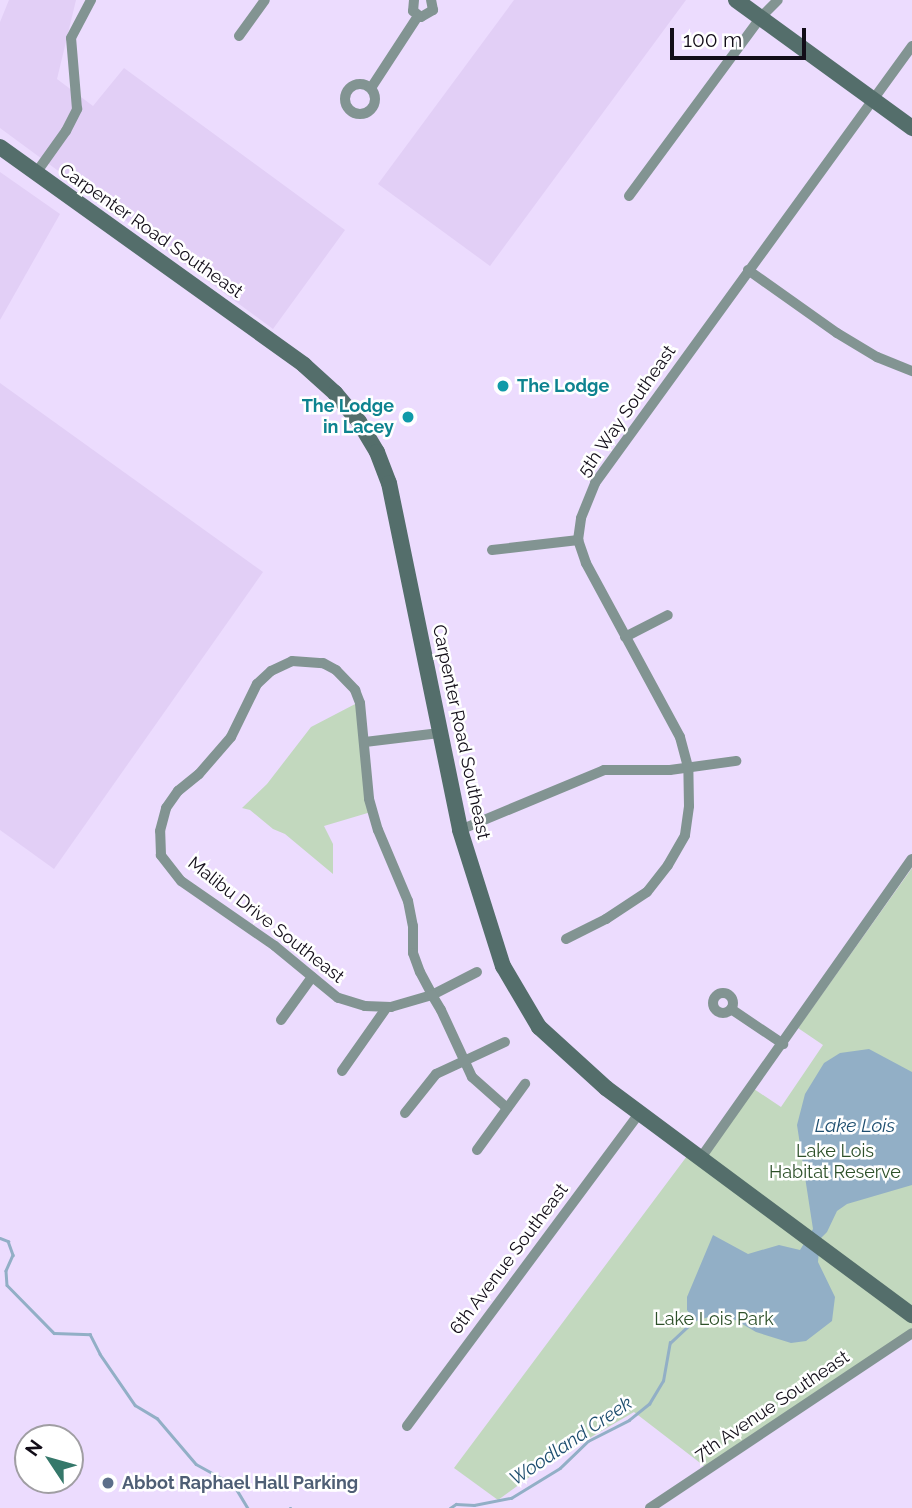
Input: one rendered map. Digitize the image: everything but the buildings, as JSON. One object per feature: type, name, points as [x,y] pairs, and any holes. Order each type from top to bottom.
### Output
[{"type":"main road","points":[[736,0],[912,128]]},
{"type":"main road","name":"Carpenter Road Southeast","points":[[0,147],[304,365],[335,393],[359,422],[377,453],[389,483],[460,830],[503,966],[514,990],[556,1045],[639,1114],[912,1315]]},
{"type":"street","points":[[36,173],[66,131],[77,109],[71,37],[91,0]]},
{"type":"street","points":[[239,36],[265,0]]},
{"type":"street","points":[[415,0],[412,7],[418,16]]},
{"type":"street","points":[[371,88],[418,16],[431,13],[431,0]]},
{"type":"street","points":[[629,196],[760,18],[778,0]]},
{"type":"street","name":"5th Way Southeast","points":[[578,540],[581,518],[595,483],[912,46]]},
{"type":"street","points":[[748,270],[837,333],[877,357],[912,371]]},
{"type":"street","points":[[492,550],[578,540],[586,563],[680,737],[688,767],[689,806],[685,835],[668,865],[646,892],[606,919],[566,939]]},
{"type":"street","points":[[625,637],[668,615]]},
{"type":"street","name":"Malibu Drive Southeast","points":[[432,995],[387,1007],[365,1006],[338,998],[245,924],[181,881],[161,855],[160,831],[166,808],[178,791],[215,757],[231,737],[261,678],[279,666],[312,661],[336,670],[355,690],[360,703],[367,787],[372,813],[403,883],[413,926],[413,953],[472,1077],[508,1108]]},
{"type":"street","points":[[365,742],[439,733]]},
{"type":"street","points":[[460,830],[604,770],[648,771],[736,761]]},
{"type":"street","points":[[700,1159],[912,859]]},
{"type":"street","points":[[432,995],[477,972]]},
{"type":"street","points":[[281,1020],[312,977]]},
{"type":"street","points":[[342,1071],[387,1007]]},
{"type":"street","points":[[731,1009],[783,1044]]},
{"type":"street","points":[[405,1113],[436,1074],[505,1042]]},
{"type":"street","points":[[477,1150],[525,1084]]},
{"type":"street","name":"6th Avenue Southeast","points":[[407,1426],[639,1114]]},
{"type":"street","name":"7th Avenue Southeast","points":[[650,1508],[912,1333]]},
{"type":"shaded area","points":[[9,0],[76,0],[57,79],[93,106],[124,68],[345,230],[273,329],[0,128],[0,22]]},
{"type":"shaded area","points":[[514,0],[686,0],[490,266],[378,184]]},
{"type":"shaded area","points":[[0,172],[60,214],[0,320]]},
{"type":"shaded area","points":[[0,383],[263,572],[54,869],[0,830]]},
{"type":"green space","points":[[359,702],[371,812],[324,826],[333,844],[333,874],[285,834],[273,829],[250,810],[242,808],[267,784],[311,727]]},
{"type":"green space","name":"Lake Lois Park","points":[[912,868],[912,1333],[708,1469],[634,1412],[557,1457],[498,1500],[454,1468],[690,1152],[705,1158],[754,1089],[781,1107],[823,1045],[798,1028]]},
{"type":"water","name":"Lake Lois","points":[[869,1049],[912,1072],[912,1185],[847,1204],[837,1211],[827,1232],[820,1239],[818,1262],[835,1297],[832,1321],[806,1341],[791,1343],[756,1332],[723,1313],[695,1321],[687,1310],[687,1297],[713,1235],[748,1254],[779,1245],[800,1250],[813,1229],[797,1125],[805,1094],[824,1063],[840,1053]]},
{"type":"waterway","name":"Woodland Creek","points":[[0,1238],[8,1241],[13,1255],[6,1271],[7,1285],[54,1333],[90,1334],[100,1354],[135,1405],[157,1418],[196,1464],[234,1485],[248,1508]]},
{"type":"waterway","name":"Woodland Creek","points":[[450,1508],[456,1504],[474,1505],[511,1498],[560,1468],[588,1441],[629,1420],[649,1404],[663,1381],[670,1343],[696,1319]]},
{"type":"place","name":"The Lodge","points":[[503,386]]},
{"type":"place","name":"The Lodge in Lacey","points":[[408,417]]},
{"type":"place","name":"Abbot Raphael Hall Parking","points":[[108,1483]]},
{"type":"park label","name":"Lake Lois Habitat Reserve","points":[[835,1162]]}]
